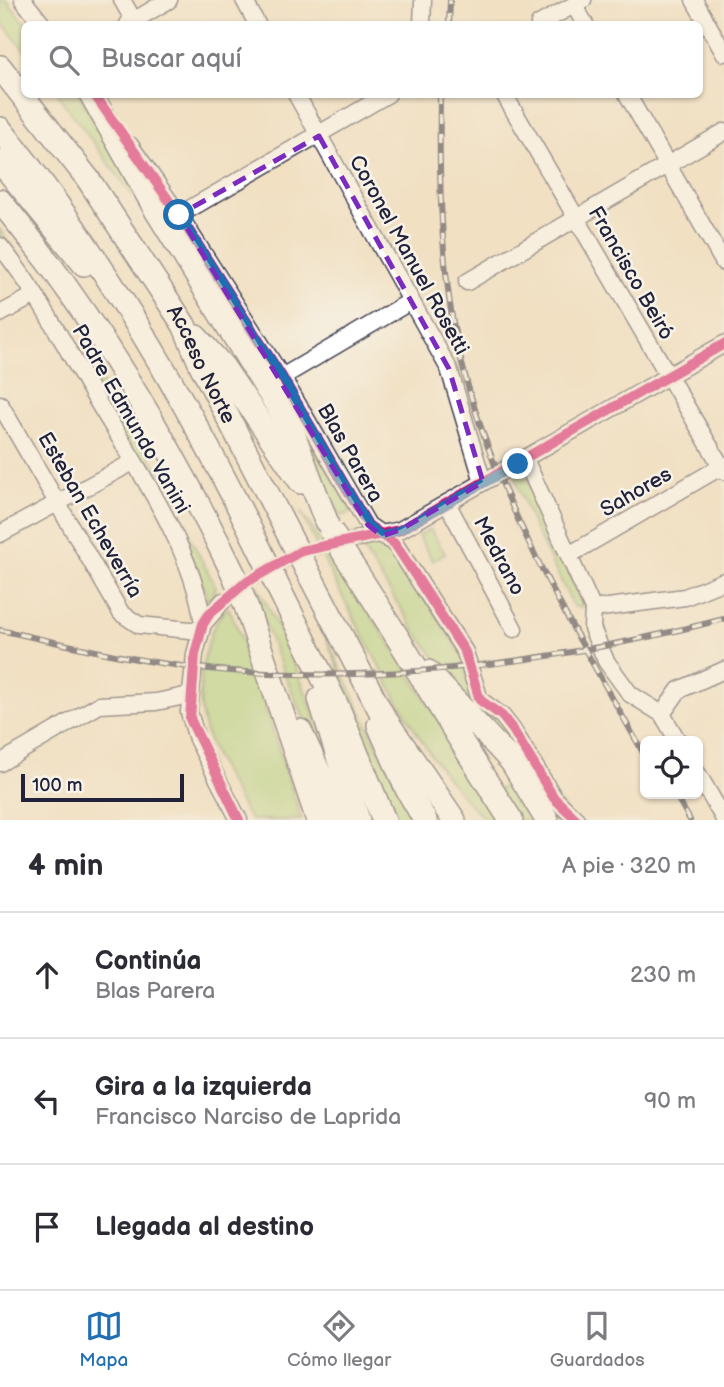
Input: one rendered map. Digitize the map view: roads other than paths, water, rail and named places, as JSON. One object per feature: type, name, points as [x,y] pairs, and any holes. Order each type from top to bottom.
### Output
[{"type":"highway","name":"Acceso Norte","points":[[0,66],[21,93]]},
{"type":"highway","name":"Acceso Norte","points":[[25,98],[88,179],[184,325],[201,365],[365,685]]},
{"type":"highway","points":[[95,98],[156,210],[291,428],[328,526]]},
{"type":"highway","name":"Acceso Norte","points":[[0,129],[102,264],[220,469],[298,629]]},
{"type":"highway","points":[[0,161],[142,335]]},
{"type":"highway","points":[[0,201],[57,274],[177,461],[234,575],[318,820]]},
{"type":"highway","points":[[184,325],[223,367],[328,526],[353,547],[433,700],[511,820]]},
{"type":"highway","points":[[298,629],[358,820]]},
{"type":"highway","points":[[298,629],[338,708],[384,820]]},
{"type":"highway","points":[[405,647],[512,762],[547,820]]},
{"type":"highway","points":[[270,677],[299,728],[341,820]]},
{"type":"highway","points":[[365,685],[454,820]]},
{"type":"highway","points":[[365,685],[387,749],[425,820]]},
{"type":"highway","points":[[383,716],[473,820]]},
{"type":"street","points":[[23,0],[40,21]]},
{"type":"street","points":[[122,0],[130,21]]},
{"type":"street","points":[[134,21],[169,0]]},
{"type":"street","points":[[244,0],[255,21]]},
{"type":"street","points":[[422,21],[423,0]]},
{"type":"street","points":[[694,0],[724,53]]},
{"type":"street","points":[[545,21],[578,3],[584,21]]},
{"type":"street","name":"Blas Parera","points":[[96,98],[179,215],[282,377],[368,525],[395,544],[465,652],[480,700],[502,716],[554,798],[577,820]]},
{"type":"street","name":"Coronel Manuel Rosetti","points":[[298,98],[449,369],[483,482]]},
{"type":"street","points":[[179,215],[381,98]]},
{"type":"street","name":"Francisco Beiró","points":[[506,98],[723,468]]},
{"type":"street","points":[[629,98],[724,263]]},
{"type":"street","points":[[467,282],[724,132]]},
{"type":"street","name":"Padre Edmundo Vanini","points":[[0,246],[35,295],[179,546],[200,598],[202,627]]},
{"type":"street","points":[[0,314],[35,295]]},
{"type":"street","points":[[282,377],[411,301]]},
{"type":"street","points":[[353,547],[400,530],[724,344]]},
{"type":"street","name":"Esteban Echeverría","points":[[0,404],[115,603],[128,620],[152,628],[202,627]]},
{"type":"street","points":[[525,459],[593,609],[592,628],[597,644],[630,694],[662,713],[675,736]]},
{"type":"street","points":[[0,534],[133,462]]},
{"type":"street","name":"Sahores","points":[[569,555],[723,468]]},
{"type":"street","name":"Medrano","points":[[447,503],[514,629]]},
{"type":"street","points":[[593,609],[685,597],[724,582]]},
{"type":"street","points":[[223,601],[202,627],[190,695],[191,727],[239,820]]},
{"type":"street","points":[[662,713],[679,690],[724,670]]},
{"type":"street","points":[[0,762],[99,705],[156,702],[190,695]]},
{"type":"street","points":[[703,783],[724,819]]},
{"type":"tunnel","points":[[232,593],[292,557],[359,538]]},
{"type":"railway","points":[[449,21],[450,0]]},
{"type":"railway","points":[[440,98],[440,178],[445,262],[452,317],[465,376],[483,434],[530,544],[640,747]]},
{"type":"railway","points":[[0,630],[173,665],[264,673],[331,675],[463,667],[529,659],[660,635],[724,619]]},
{"type":"railway","points":[[678,799],[690,820]]}]
